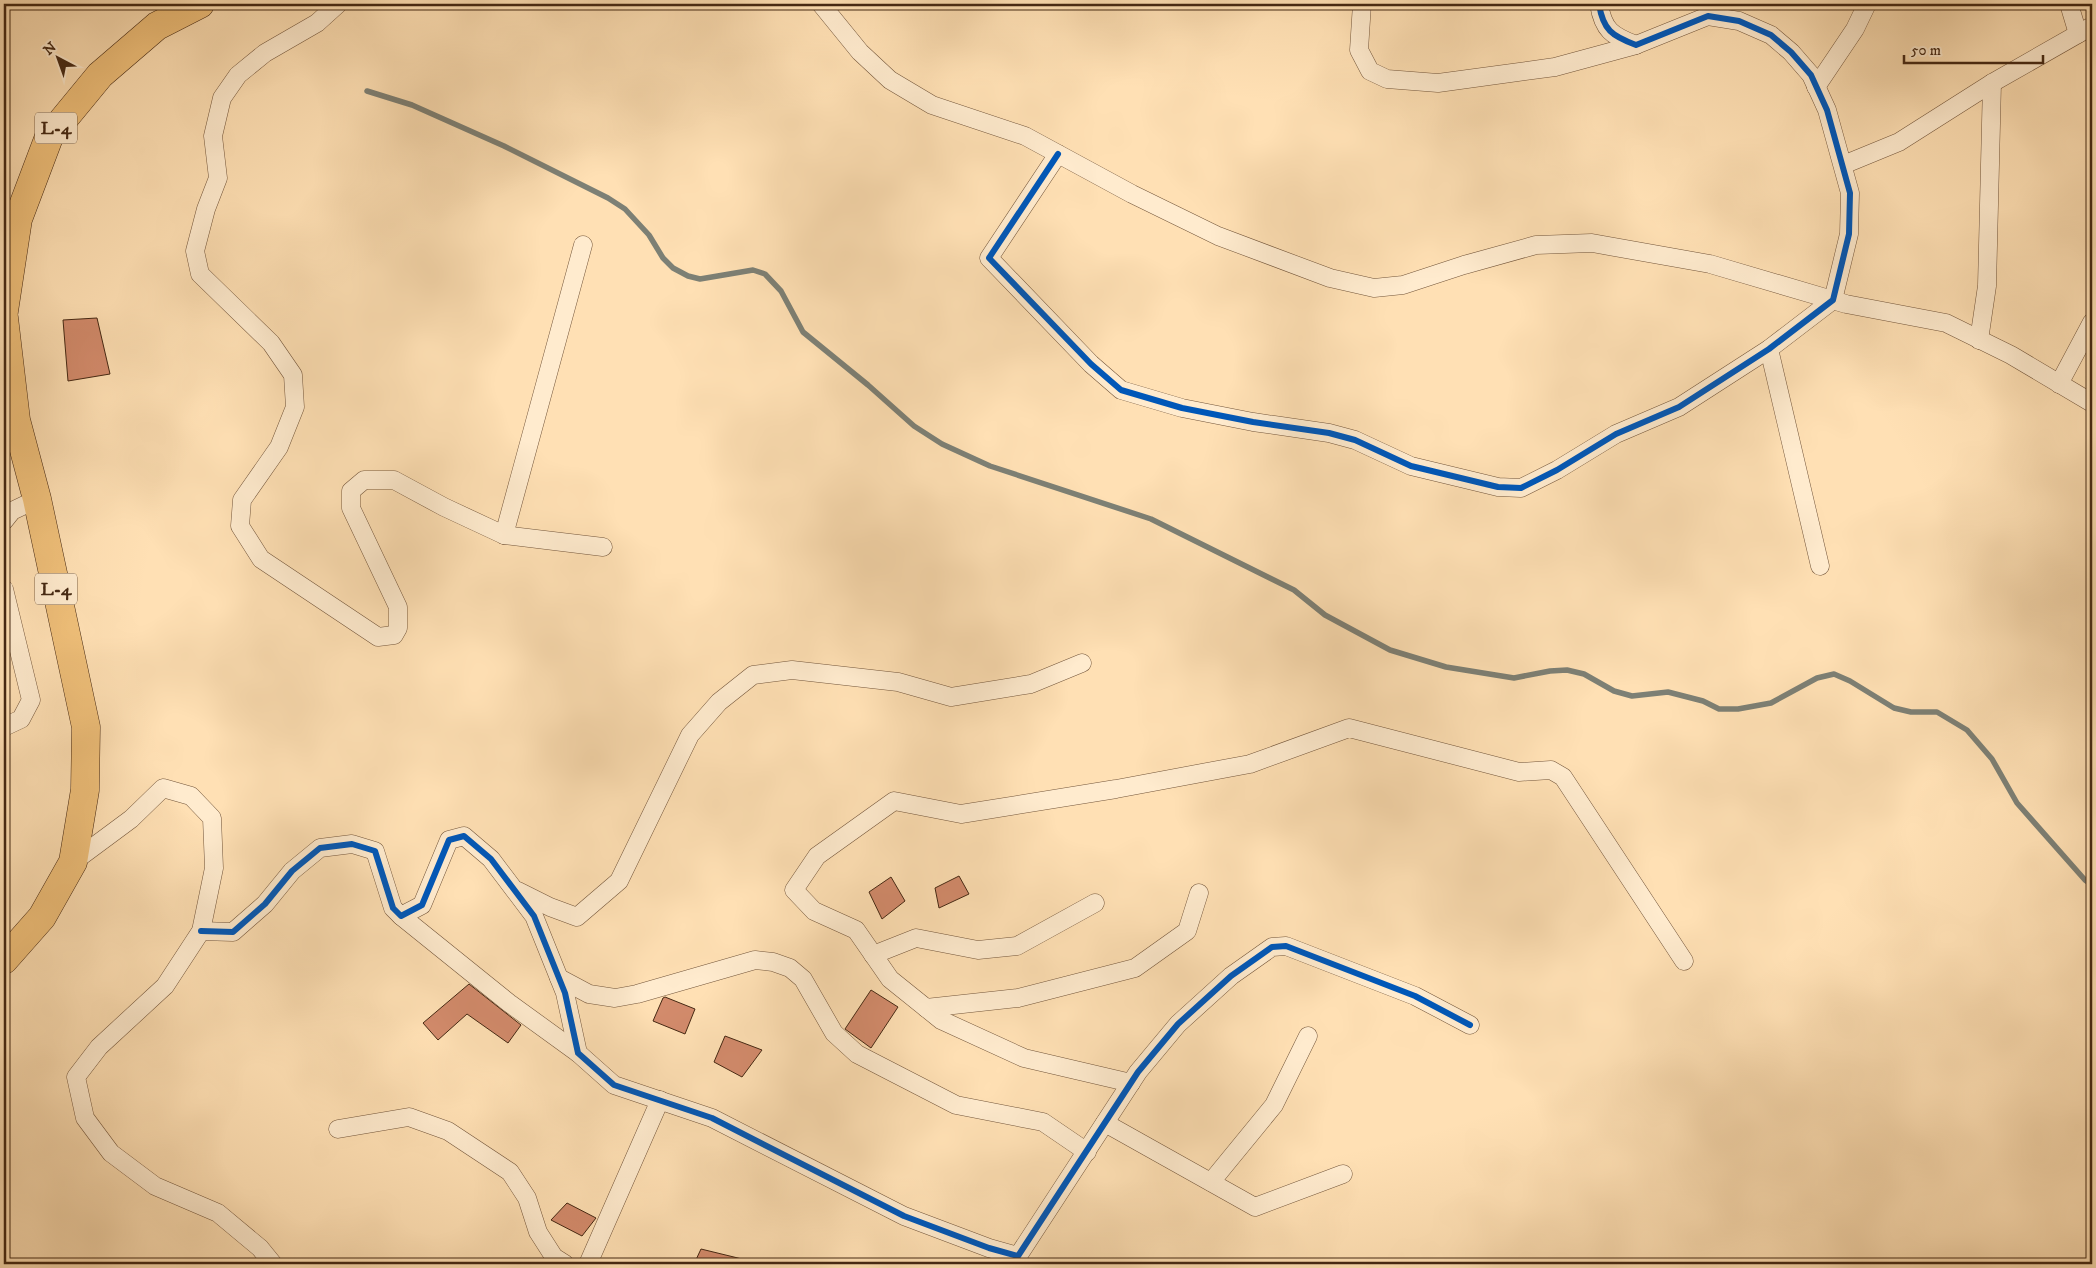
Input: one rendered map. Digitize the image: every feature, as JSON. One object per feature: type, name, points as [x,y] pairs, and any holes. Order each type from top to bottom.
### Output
[{"type":"main road","name":"L-4","points":[[4,311],[18,219],[50,137],[100,75],[157,26],[200,4]]},
{"type":"main road","name":"L-4","points":[[4,318],[16,420],[37,499],[86,726],[84,790],[73,862],[42,917],[4,960]]},
{"type":"street","points":[[338,4],[317,23],[265,53],[238,75],[222,98],[213,136],[218,178],[206,210],[195,251],[200,274],[271,343],[293,375],[295,407],[279,447],[242,500],[240,526],[261,559],[378,637],[394,635],[398,628],[398,607],[351,508],[351,491],[364,480],[394,480],[504,536],[602,547]]},
{"type":"street","points":[[821,4],[860,52],[890,80],[932,105],[1025,136],[1132,194],[1218,236],[1330,278],[1374,288],[1403,285],[1464,265],[1536,246],[1592,243],[1710,264],[1833,300],[1946,324],[2011,355],[2092,403]]},
{"type":"street","points":[[1058,154],[989,258],[1091,364],[1121,390],[1182,408],[1253,422],[1329,433],[1355,440],[1411,466],[1498,486],[1521,488],[1556,470],[1616,434],[1679,407],[1769,349],[1833,300],[1849,234],[1850,193],[1827,110],[1811,76],[1791,52],[1771,35],[1739,21],[1708,16],[1636,45],[1555,67],[1438,83],[1387,79],[1370,71],[1359,50],[1362,4]]},
{"type":"street","points":[[1599,4],[1601,18],[1609,32],[1619,39],[1636,45]]},
{"type":"street","points":[[1816,87],[1855,29],[1867,4]]},
{"type":"street","points":[[1843,166],[1899,142],[1992,83],[2085,30],[2069,4]]},
{"type":"street","points":[[1979,340],[1987,286],[1992,83]]},
{"type":"street","points":[[504,536],[583,245]]},
{"type":"street","points":[[2059,384],[2092,322]]},
{"type":"street","points":[[1769,349],[1820,566]]},
{"type":"street","points":[[4,521],[12,511],[37,499]]},
{"type":"street","points":[[4,589],[31,700],[21,719],[4,727]]},
{"type":"street","points":[[513,889],[550,907],[577,917],[619,882],[690,735],[719,702],[753,675],[792,670],[898,682],[951,697],[1031,684],[1082,663]]},
{"type":"street","points":[[1131,1083],[1024,1058],[941,1020],[890,979],[856,930],[814,911],[794,890],[817,856],[894,801],[961,814],[1067,797],[1250,764],[1349,728],[1519,772],[1551,770],[1563,776],[1684,961]]},
{"type":"street","points":[[73,862],[131,819],[163,788],[191,796],[212,818],[214,868],[201,931],[165,986],[99,1047],[76,1077],[85,1118],[111,1153],[155,1186],[218,1213],[260,1248],[273,1264]]},
{"type":"street","points":[[401,916],[422,905],[449,840],[464,836],[491,860],[534,916],[565,993],[578,1053]]},
{"type":"street","points":[[201,931],[234,932],[265,904],[292,871],[320,848],[352,844],[375,851],[393,908],[401,916],[509,1003],[578,1053],[614,1085],[712,1118],[904,1216],[989,1248],[1018,1256],[1131,1083],[1178,1024],[1231,976],[1272,947],[1286,946],[1415,996],[1470,1025]]},
{"type":"street","points":[[926,1008],[1018,998],[1135,968],[1187,931],[1199,893]]},
{"type":"street","points":[[873,954],[916,938],[978,950],[1017,946],[1095,903]]},
{"type":"street","points":[[559,978],[589,994],[615,998],[638,994],[746,962],[773,962],[790,968],[802,979],[834,1033],[857,1054],[956,1104],[1043,1122],[1087,1152]]},
{"type":"street","points":[[1211,1182],[1274,1105],[1308,1036]]},
{"type":"street","points":[[588,1264],[660,1100]]},
{"type":"street","points":[[338,1129],[409,1117],[448,1131],[510,1172],[527,1198],[538,1232],[554,1257],[564,1264]]},
{"type":"street","points":[[1105,1123],[1255,1207],[1343,1174]]},
{"type":"building","points":[[97,318],[110,374],[68,381],[63,320]]},
{"type":"building","points":[[959,876],[969,894],[939,908],[935,888]]},
{"type":"building","points":[[891,877],[905,901],[882,919],[869,892]]},
{"type":"building","points":[[469,984],[521,1025],[508,1043],[467,1014],[438,1040],[423,1023]]},
{"type":"building","points":[[871,990],[898,1007],[871,1048],[845,1029]]},
{"type":"building","points":[[665,997],[695,1009],[685,1034],[653,1021]]},
{"type":"building","points":[[725,1036],[762,1050],[742,1077],[714,1062]]},
{"type":"building","points":[[567,1203],[596,1218],[582,1236],[551,1220]]},
{"type":"building","points":[[701,1249],[742,1259],[741,1264],[694,1264]]},
{"type":"waterway","points":[[367,91],[412,105],[504,146],[608,198],[625,209],[649,235],[663,258],[673,268],[688,276],[700,279],[753,270],[765,274],[781,291],[803,332],[868,385],[914,426],[942,444],[990,466],[1151,519],[1294,590],[1325,615],[1390,650],[1446,667],[1514,678],[1550,671],[1567,670],[1584,674],[1614,691],[1632,696],[1668,692],[1703,701],[1719,709],[1738,709],[1771,703],[1817,678],[1834,674],[1850,681],[1894,708],[1911,712],[1937,712],[1967,730],[1992,759],[2017,803],[2085,880],[2092,885]]},
{"type":"cycle path","points":[[1058,154],[989,258],[1091,364],[1121,390],[1182,408],[1253,422],[1329,433],[1355,440],[1411,466],[1498,487],[1521,488],[1557,470],[1616,434],[1679,407],[1769,349],[1833,300],[1849,234],[1850,193],[1827,110],[1811,75],[1791,52],[1771,35],[1739,21],[1708,16],[1636,45],[1610,31],[1603,20],[1599,4]]},
{"type":"cycle path","points":[[201,931],[233,932],[265,904],[292,871],[320,848],[352,844],[375,851],[393,908],[401,916],[422,905],[449,840],[464,836],[491,859],[534,916],[565,993],[578,1053],[614,1085],[712,1118],[904,1216],[989,1248],[1018,1256],[1138,1072],[1178,1024],[1231,976],[1272,947],[1286,946],[1415,996],[1470,1025]]}]
